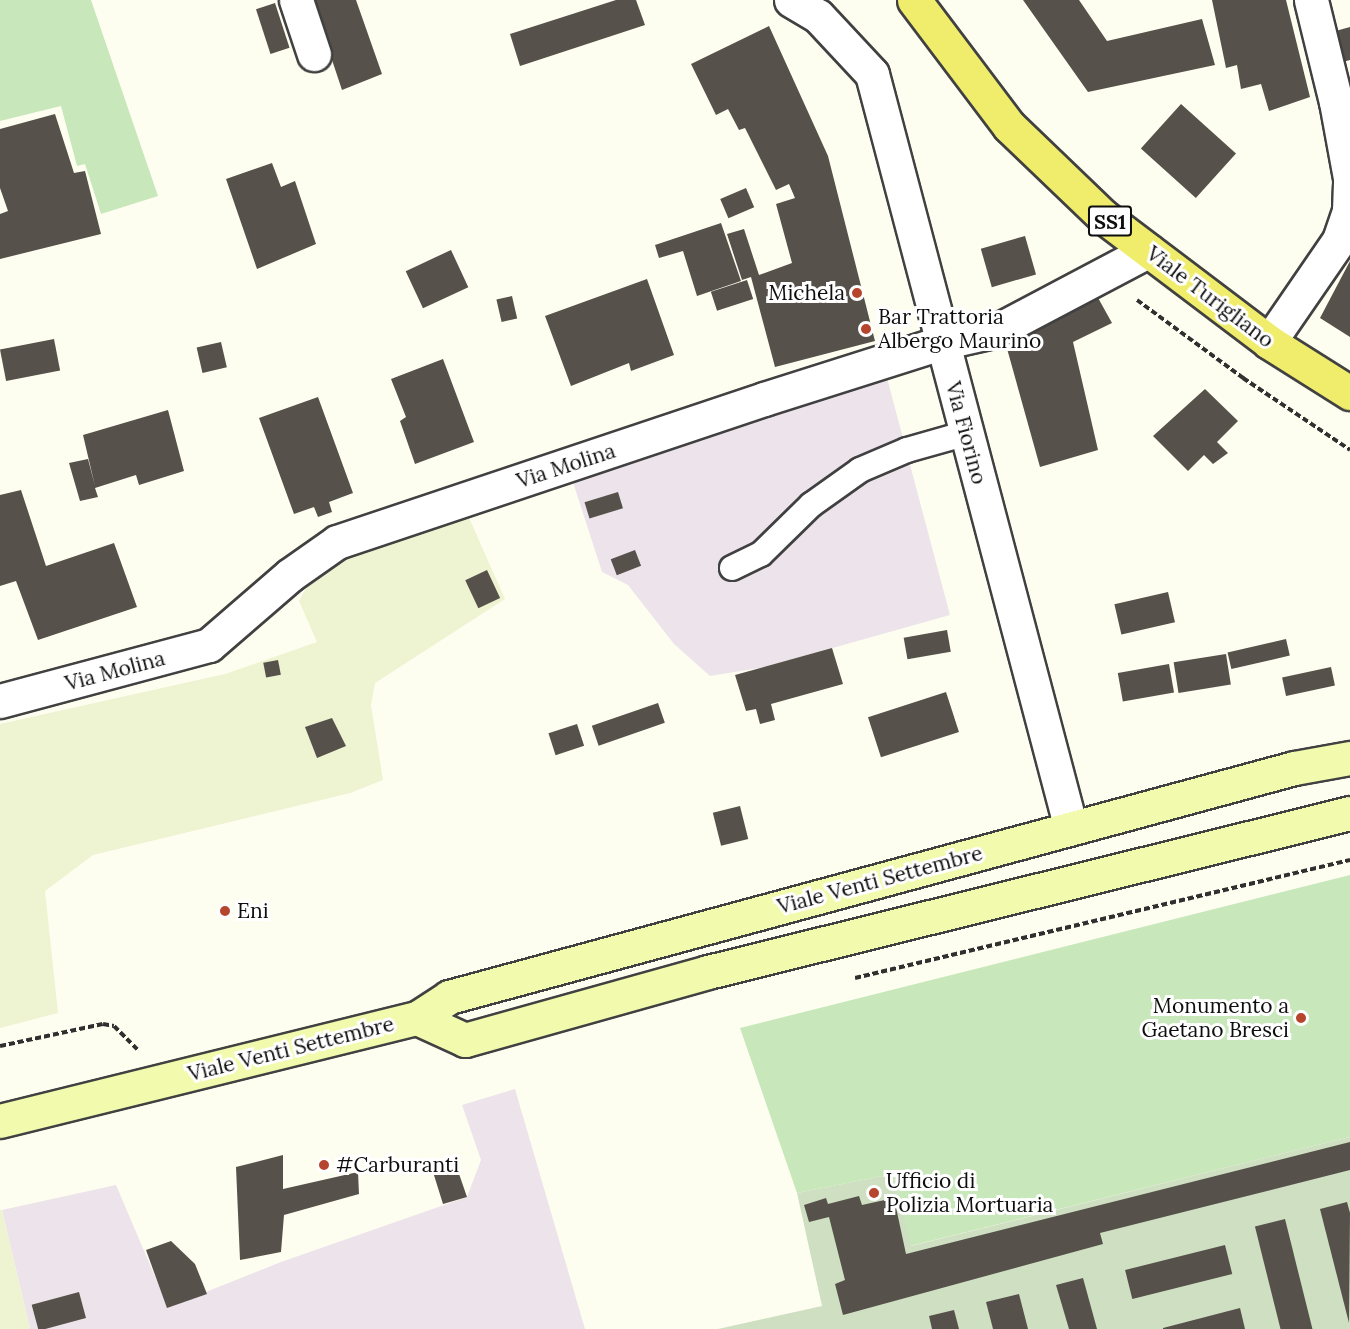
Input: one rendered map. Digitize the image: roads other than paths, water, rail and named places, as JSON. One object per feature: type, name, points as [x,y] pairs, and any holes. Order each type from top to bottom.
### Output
[{"type":"main road","name":"Viale Turigliano","points":[[914,0],[1009,126],[1104,217],[1269,342],[1350,393]]},
{"type":"main road","name":"Viale Venti Settembre","points":[[0,1121],[417,1018],[449,997],[1293,768],[1350,758]]},
{"type":"main road","name":"Viale Venti Settembre","points":[[417,1018],[465,1040],[708,972],[1350,813]]},
{"type":"street","points":[[296,0],[314,54]]},
{"type":"street","name":"Via Fiorino","points":[[791,0],[818,16],[872,74],[941,343],[967,433],[1071,828]]},
{"type":"street","points":[[1269,342],[1345,238],[1349,211],[1350,178],[1336,102],[1311,0]]},
{"type":"street","name":"Via Molina","points":[[0,701],[209,645],[290,575],[347,538],[941,343],[998,330],[1148,251]]},
{"type":"lane","points":[[732,568],[761,554],[811,505],[860,470],[907,450],[967,433]]},
{"type":"place","name":"Michela","points":[[857,293]]},
{"type":"place","name":"Bar Trattoria Albergo Maurino","points":[[866,329]]},
{"type":"place","name":"Eni","points":[[225,911]]},
{"type":"place","name":"Monumento a Gaetano Bresci","points":[[1301,1018]]},
{"type":"place","name":"#Carburanti","points":[[324,1165]]},
{"type":"place","name":"Ufficio di Polizia Mortuaria","points":[[874,1193]]}]
